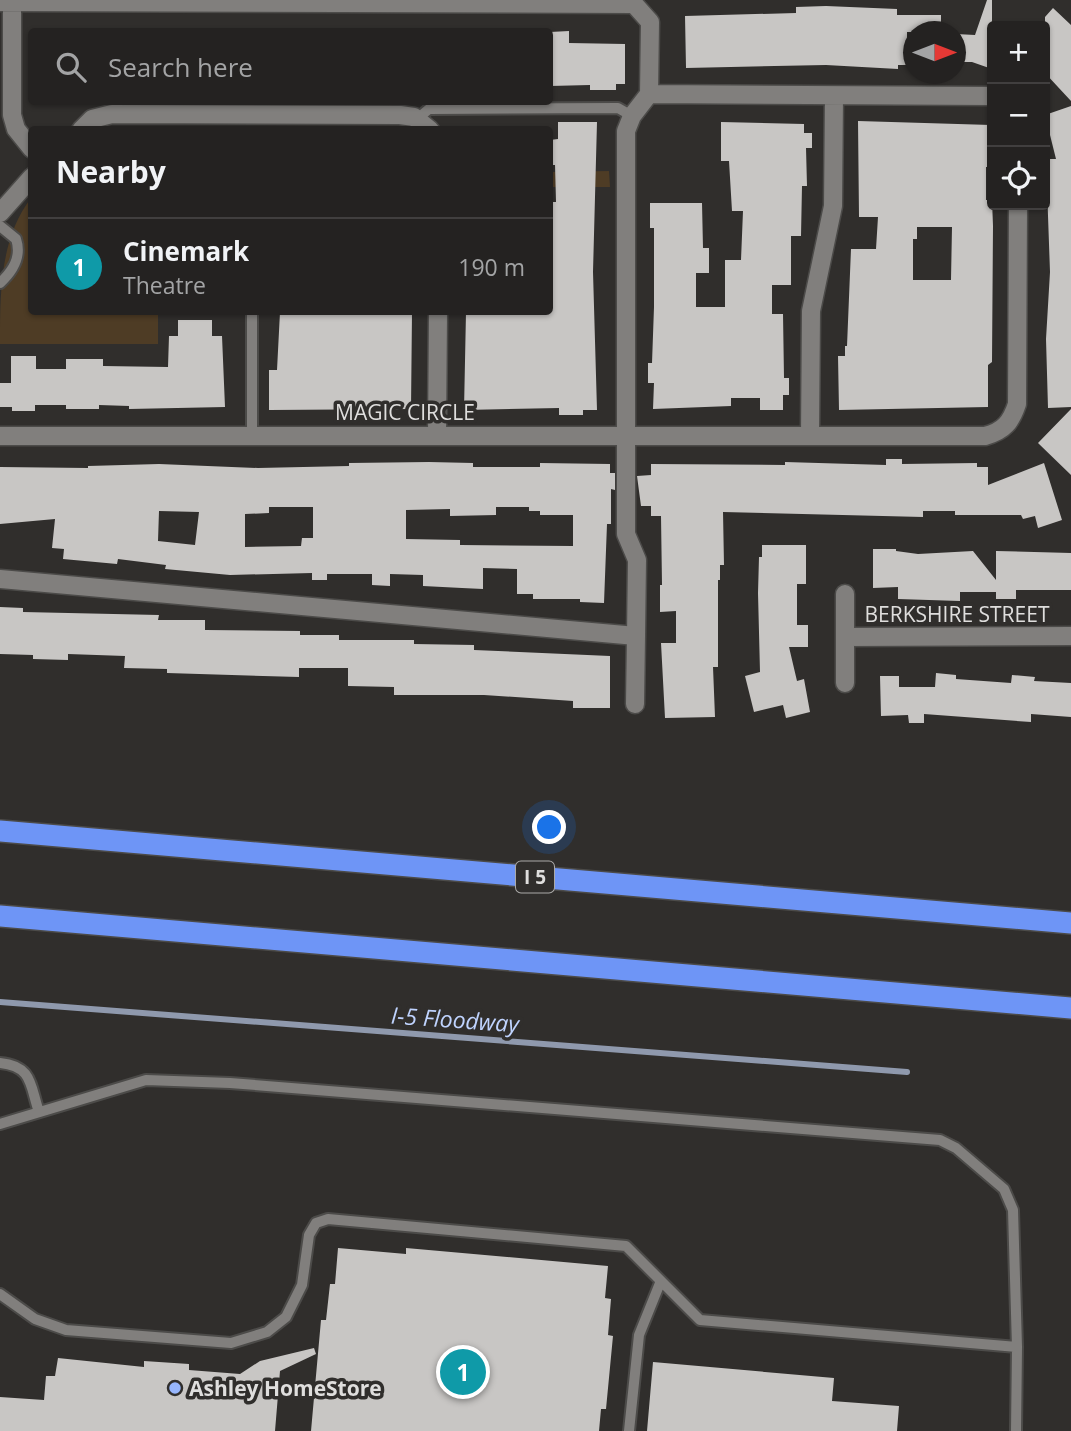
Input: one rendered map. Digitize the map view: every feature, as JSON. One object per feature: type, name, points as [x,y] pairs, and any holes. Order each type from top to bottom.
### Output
[{"type":"highway","name":"I 5","points":[[0,831],[1071,923]]},
{"type":"highway","points":[[0,916],[1071,1007]]},
{"type":"street","points":[[28,144],[16,129],[12,115],[8,1],[635,2],[650,22],[649,94],[632,116],[626,131],[626,534],[637,560],[635,704]]},
{"type":"street","points":[[649,94],[987,96]]},
{"type":"street","points":[[810,436],[811,311],[833,206],[834,96]]},
{"type":"street","points":[[87,124],[112,114],[400,115],[423,124]]},
{"type":"street","points":[[0,213],[28,182]]},
{"type":"street","name":"MAGIC CIRCLE","points":[[0,436],[985,436],[1006,427],[1013,416],[1018,392],[1018,210]]},
{"type":"street","points":[[437,435],[438,315]]},
{"type":"street","points":[[0,579],[636,636]]},
{"type":"street","name":"BERKSHIRE STREET","points":[[845,594],[845,637],[1071,636]]},
{"type":"street","points":[[845,637],[845,683]]},
{"type":"lane","points":[[423,124],[429,109],[618,108],[632,116]]},
{"type":"lane","points":[[0,226],[16,239],[19,253],[13,268],[0,284]]},
{"type":"lane","points":[[252,315],[252,435]]},
{"type":"lane","points":[[0,1063],[18,1066],[26,1074],[39,1112]]},
{"type":"lane","points":[[0,1124],[146,1080],[208,1082],[940,1140],[956,1148],[1004,1189],[1013,1210],[1017,1347],[1016,1431]]},
{"type":"lane","points":[[0,1294],[36,1319],[66,1331],[231,1343],[267,1332],[286,1317],[302,1285],[309,1235],[316,1223],[328,1219],[626,1246],[660,1283],[700,1320],[1017,1347]]},
{"type":"lane","points":[[629,1431],[639,1335],[660,1283]]},
{"type":"shaded area","points":[[609,171],[610,187],[553,187],[553,172]]},
{"type":"shaded area","points":[[28,203],[28,315],[158,315],[158,344],[0,344],[4,267],[13,231]]},
{"type":"building","points":[[987,0],[992,0],[992,21],[987,21],[987,67],[966,62],[966,35],[975,35]]},
{"type":"building","points":[[796,7],[897,9],[897,15],[941,15],[941,21],[903,21],[903,65],[898,65],[898,69],[826,65],[686,68],[685,16],[796,13]]},
{"type":"building","points":[[1053,8],[1071,25],[1071,101],[1050,78],[1050,21],[1045,21]]},
{"type":"building","points":[[569,31],[569,43],[625,44],[625,84],[616,84],[616,90],[590,90],[590,85],[553,86],[553,32]]},
{"type":"building","points":[[1071,106],[1071,407],[1048,408],[1046,339],[1050,272],[1048,210],[1050,210],[1050,159],[1056,159],[1050,135],[1050,113]]},
{"type":"building","points":[[858,121],[987,125],[986,200],[987,210],[992,210],[993,226],[992,362],[988,365],[988,407],[839,410],[838,356],[845,356],[847,346],[851,249],[876,249],[878,217],[859,217]],"holes":[[[917,227],[952,227],[951,280],[913,280],[913,239],[917,239]]]},
{"type":"building","points":[[558,122],[597,122],[593,272],[597,410],[583,410],[583,415],[559,415],[559,408],[464,410],[466,315],[553,315],[553,202],[556,202],[553,140],[558,139]]},
{"type":"building","points":[[721,122],[804,124],[804,133],[812,133],[812,148],[806,148],[807,186],[802,186],[801,236],[791,236],[791,285],[772,285],[772,314],[783,314],[784,378],[789,378],[789,395],[783,395],[783,410],[760,410],[760,398],[731,398],[731,406],[653,409],[654,383],[648,383],[648,363],[652,363],[654,307],[654,228],[650,228],[650,203],[702,203],[703,248],[709,248],[709,273],[696,273],[696,307],[725,307],[725,260],[741,260],[743,211],[732,211],[729,161],[721,161]]},
{"type":"building","points":[[280,315],[412,315],[411,409],[269,410],[269,370],[277,370]]},
{"type":"building","points":[[178,320],[212,320],[212,336],[222,336],[225,407],[129,409],[129,406],[99,405],[99,409],[66,409],[66,405],[35,405],[35,411],[12,411],[12,407],[0,407],[0,383],[11,383],[11,356],[36,356],[36,369],[66,369],[66,359],[103,359],[103,366],[168,367],[169,336],[178,336]]},
{"type":"building","points":[[1071,409],[1071,475],[1038,443]]},
{"type":"building","points":[[886,459],[902,459],[902,464],[977,463],[977,467],[988,467],[988,485],[1044,463],[1062,520],[1038,528],[1035,516],[1023,519],[1021,515],[955,515],[955,511],[923,511],[923,517],[723,512],[724,565],[720,565],[718,580],[718,667],[713,667],[715,717],[665,718],[661,643],[676,643],[676,611],[660,612],[661,516],[651,516],[651,506],[641,506],[637,476],[651,475],[651,464],[785,465],[785,462],[886,465]]},
{"type":"building","points":[[349,463],[473,463],[473,467],[540,467],[540,463],[610,464],[610,473],[615,473],[615,490],[611,489],[611,524],[607,524],[604,603],[580,602],[580,599],[533,599],[533,594],[517,594],[517,569],[483,568],[483,589],[423,586],[423,575],[390,574],[390,586],[372,585],[372,574],[327,574],[327,580],[312,580],[312,573],[230,575],[165,569],[166,565],[118,559],[117,564],[63,559],[64,549],[52,548],[55,519],[0,524],[0,467],[88,468],[159,464],[258,468],[349,466]],"holes":[[[269,507],[313,507],[313,538],[302,538],[301,546],[245,547],[245,514],[269,513]],[[496,507],[529,507],[529,511],[540,511],[540,515],[573,515],[573,546],[460,545],[460,540],[406,539],[406,510],[450,509],[450,516],[496,515]],[[159,511],[199,512],[195,545],[158,541]]]},
{"type":"building","points":[[762,545],[806,545],[806,584],[797,584],[797,625],[808,625],[808,647],[789,647],[797,681],[804,679],[810,712],[786,718],[783,705],[754,712],[745,676],[760,672],[758,593]]},
{"type":"building","points":[[873,549],[896,549],[918,554],[973,551],[996,580],[996,551],[1071,553],[1071,590],[1016,590],[1016,599],[996,599],[996,592],[960,592],[960,601],[898,599],[898,587],[873,588]]},
{"type":"building","points":[[0,607],[23,608],[23,612],[159,615],[158,620],[205,620],[205,630],[300,631],[300,635],[339,635],[339,640],[414,640],[414,644],[474,645],[474,650],[610,656],[610,708],[573,708],[573,701],[484,695],[394,695],[394,687],[348,686],[348,668],[299,668],[299,677],[167,673],[167,669],[124,668],[125,656],[68,654],[68,660],[0,654]]},
{"type":"building","points":[[936,673],[956,675],[956,679],[1011,683],[1012,675],[1035,677],[1034,681],[1071,683],[1071,717],[1031,714],[1031,722],[924,714],[924,723],[909,723],[908,715],[881,716],[880,676],[899,676],[899,687],[935,687]]},
{"type":"building","points":[[338,1248],[406,1254],[406,1248],[608,1266],[605,1298],[611,1299],[608,1335],[613,1336],[606,1409],[601,1409],[599,1431],[311,1431],[321,1320],[326,1320],[330,1284],[335,1284]]},
{"type":"building","points":[[314,1348],[316,1354],[280,1371],[275,1431],[0,1431],[0,1397],[44,1400],[46,1376],[55,1376],[58,1358],[144,1367],[144,1361],[189,1364],[189,1370],[240,1374],[260,1361]]},
{"type":"building","points":[[653,1362],[834,1378],[832,1401],[899,1406],[897,1431],[647,1431]]},
{"type":"waterway","name":"I-5 Floodway","points":[[0,1002],[907,1072]]},
{"type":"place","name":"Cinemark","points":[[463,1372]]},
{"type":"place","name":"Ashley HomeStore","points":[[175,1388]]}]
